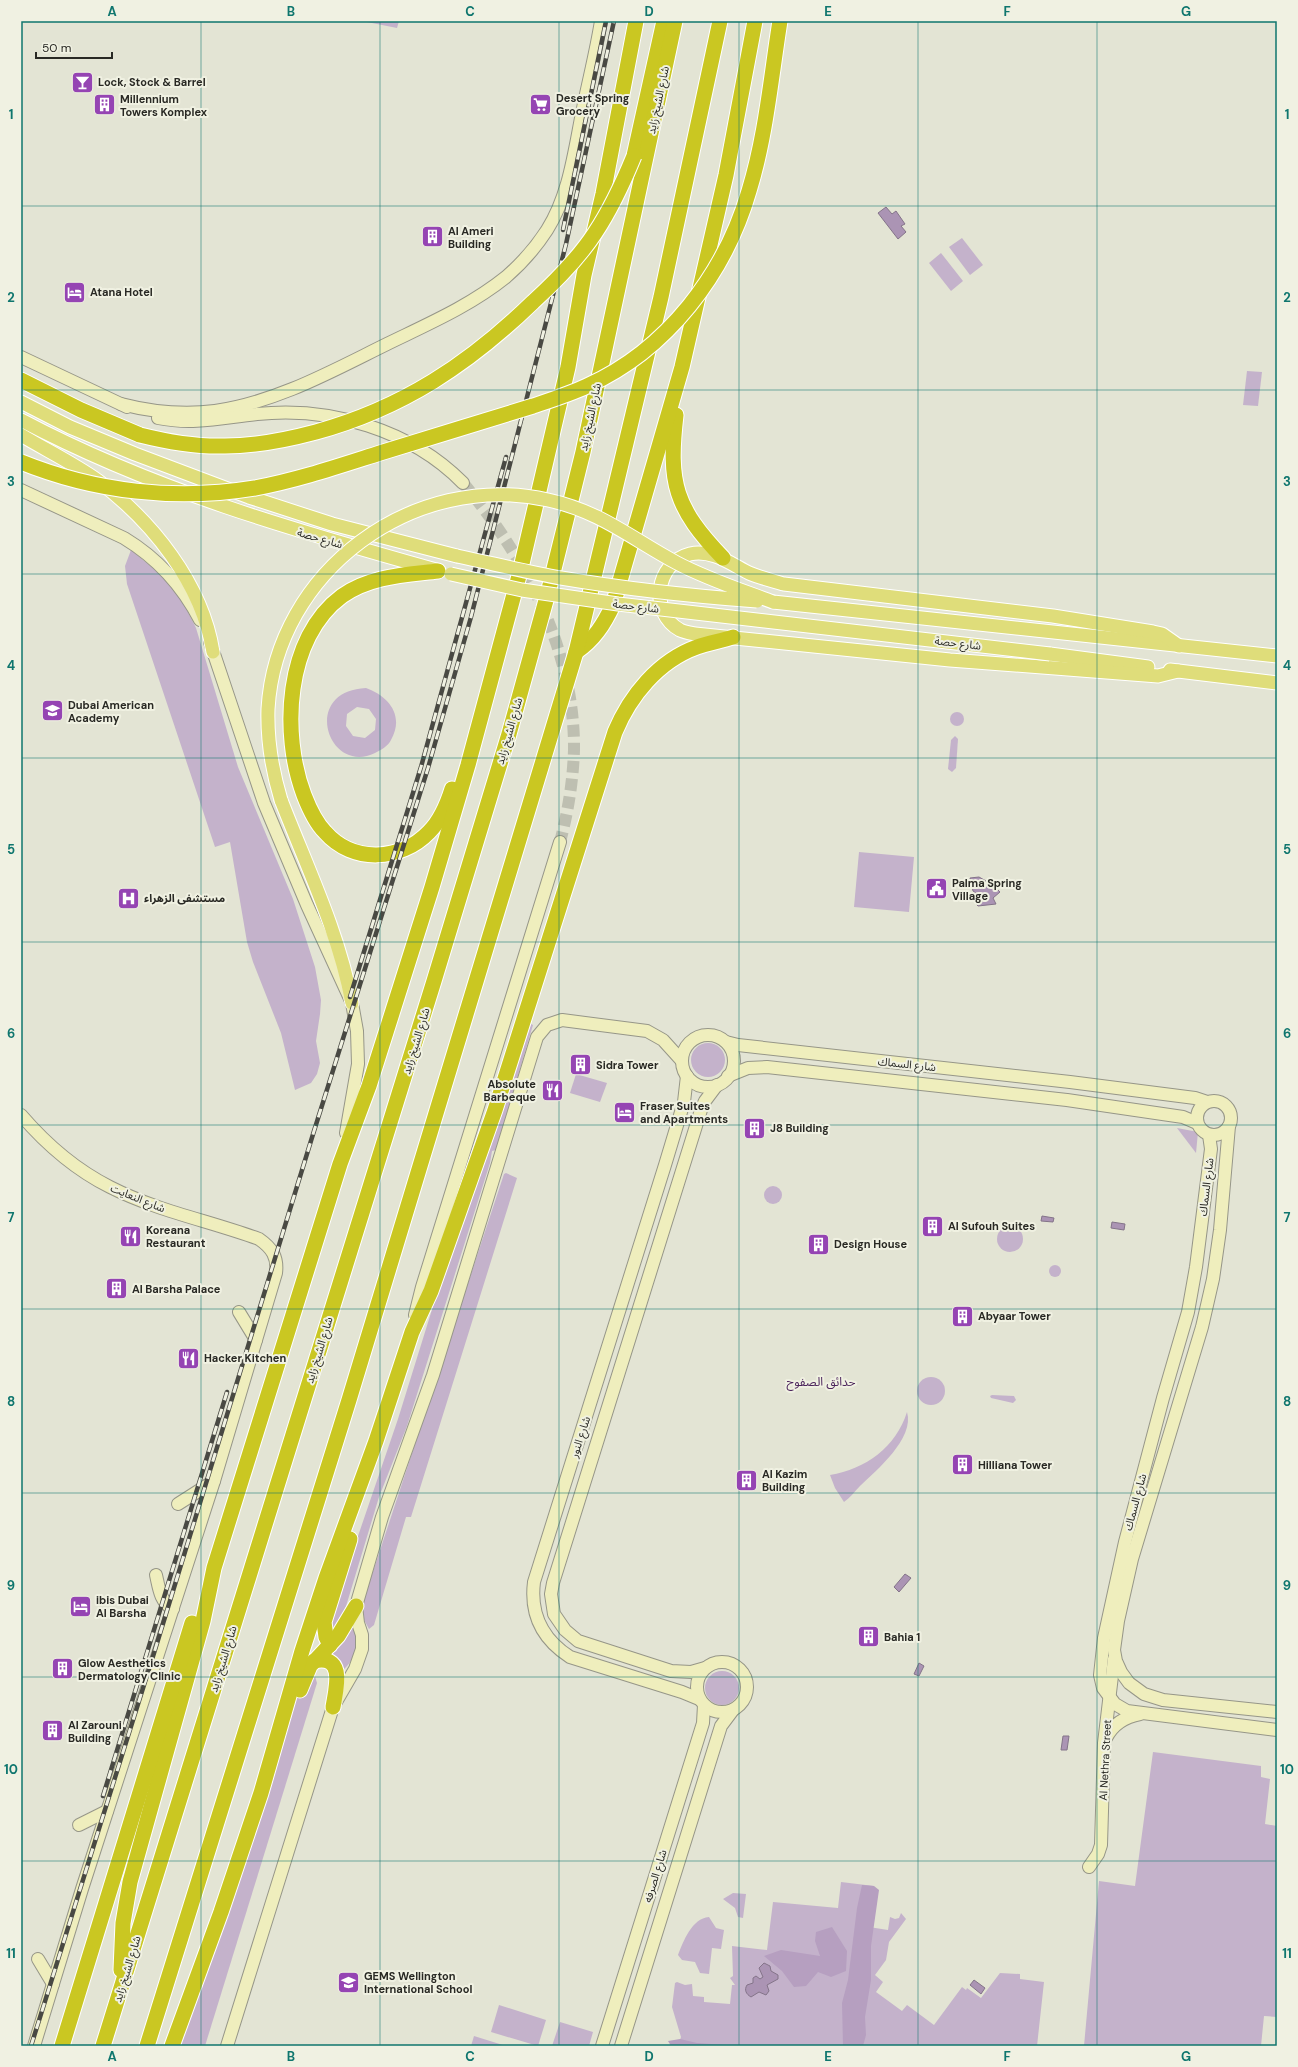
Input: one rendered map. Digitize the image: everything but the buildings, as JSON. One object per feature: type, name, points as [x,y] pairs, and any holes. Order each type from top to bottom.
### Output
[{"type":"highway","points":[[62,2046],[193,1618],[214,1568],[340,1164],[369,1086],[451,827],[536,506],[568,367],[584,275],[621,102],[636,21]]},
{"type":"highway","points":[[621,102],[634,64],[645,21]]},
{"type":"highway","points":[[21,380],[81,410],[140,435],[161,440],[204,446],[268,443],[340,425],[389,406],[423,388],[449,372],[498,335],[567,269],[586,246],[606,216],[634,156],[664,21]]},
{"type":"highway","name":"شارع الشيخ زايد","points":[[103,2046],[434,981],[509,734],[548,593],[583,452],[675,21]]},
{"type":"highway","points":[[147,2046],[349,1400],[576,652],[661,297],[720,21]]},
{"type":"highway","points":[[576,652],[588,644],[596,635],[613,605],[682,367],[726,175],[755,21]]},
{"type":"highway","points":[[21,462],[84,482],[132,491],[182,494],[238,490],[304,476],[533,406],[570,393],[606,376],[639,354],[678,318],[707,282],[727,247],[743,211],[754,173],[780,21]]},
{"type":"highway","points":[[682,367],[672,445],[675,483],[689,518],[700,534],[723,558]]},
{"type":"highway","points":[[444,573],[383,578],[352,590],[333,604],[322,617],[302,655],[295,676],[291,709],[294,757],[308,803],[319,826],[331,839],[354,852],[381,855],[407,849],[430,832],[442,816],[448,802],[482,690],[501,640]]},
{"type":"highway","points":[[172,2046],[221,1912],[260,1793],[313,1614],[376,1441],[412,1332],[431,1291],[495,1110],[621,718],[642,687],[669,662],[696,648],[733,637]]},
{"type":"highway","points":[[330,1645],[326,1637],[324,1622],[370,1474],[376,1441]]},
{"type":"highway","points":[[122,1984],[123,1923],[130,1882],[203,1621],[214,1568]]},
{"type":"highway","points":[[260,1793],[279,1752],[304,1677],[314,1661],[330,1645],[344,1627],[356,1606]]},
{"type":"highway","points":[[314,1661],[324,1660],[329,1662],[336,1670],[337,1680],[333,1707]]},
{"type":"main road","name":"شارع حصة","points":[[21,402],[70,427],[135,454],[249,496],[332,524],[457,556],[560,577],[687,595],[773,602],[1277,656]]},
{"type":"main road","name":"شارع حصة","points":[[21,420],[119,466],[222,507],[295,531],[444,573],[534,592],[618,604],[1050,654],[1277,683]]},
{"type":"main road","points":[[21,435],[96,480],[124,502],[148,527],[178,567],[195,596],[207,622],[213,652]]},
{"type":"main road","points":[[352,1003],[347,975],[338,948],[282,800],[272,764],[268,721],[274,672],[285,636],[293,619],[313,588],[338,560],[377,529],[416,510],[453,499],[491,494],[529,496],[566,504],[584,510],[618,526],[661,554],[688,569],[773,602]]},
{"type":"main road","points":[[1178,671],[1171,674],[1158,676],[950,660],[695,634],[680,630],[668,620],[660,606],[659,589],[664,574],[675,562],[690,554],[706,553],[723,558],[751,574],[784,584],[1060,617],[1162,634],[1179,646]]},
{"type":"street","points":[[121,404],[176,413],[196,413],[236,407],[278,394],[318,378],[442,317],[486,292],[506,276],[536,245],[549,226],[562,202],[575,152],[601,21]]},
{"type":"street","points":[[21,357],[151,417],[176,422],[197,422],[281,413],[311,414],[347,420],[382,431],[416,447],[444,465],[463,483]]},
{"type":"street","points":[[21,490],[124,538],[155,560],[173,579],[189,600],[202,622],[264,803],[307,905],[352,1003],[357,1031],[358,1064],[355,1090],[340,1164]]},
{"type":"street","points":[[412,1332],[422,1287],[560,842]]},
{"type":"street","points":[[228,2046],[333,1707],[355,1669],[362,1649],[362,1635],[358,1622],[356,1606],[382,1517],[433,1375],[541,1030],[547,1024],[562,1020],[647,1031],[663,1040],[682,1061],[687,1076],[701,1086],[717,1085],[728,1076],[734,1062],[730,1048],[726,1042],[718,1037],[702,1036],[687,1045],[682,1061]]},
{"type":"street","name":"شارع السماك","points":[[726,1042],[743,1046],[1070,1082],[1196,1098],[1207,1102],[1218,1102],[1228,1109],[1231,1120],[1229,1126],[1219,1237],[1213,1279],[1202,1327],[1132,1559],[1118,1622],[1114,1650],[1116,1662],[1121,1672],[1129,1683],[1144,1694],[1163,1700],[1277,1712]]},
{"type":"street","name":"شارع السماك","points":[[728,1076],[748,1068],[767,1067],[1067,1100],[1183,1117],[1197,1123],[1199,1128],[1209,1135],[1210,1149],[1196,1268],[1188,1312],[1163,1398],[1125,1542],[1104,1638],[1100,1675],[1103,1688],[1110,1699]]},
{"type":"street","name":"شارع النور","points":[[687,1076],[684,1102],[534,1582],[533,1608],[538,1621],[551,1642],[570,1657],[682,1692],[702,1702]]},
{"type":"street","points":[[1067,1100],[1070,1082]]},
{"type":"street","name":"شارع النور","points":[[705,1668],[691,1672],[671,1671],[586,1644],[570,1636],[558,1622],[552,1604],[553,1583],[700,1110],[717,1085]]},
{"type":"street","points":[[1197,1123],[1198,1111],[1207,1102]]},
{"type":"street","name":"شارع النعايت","points":[[21,1115],[39,1135],[76,1166],[111,1188],[144,1202],[259,1240],[272,1250],[276,1257],[276,1273],[256,1340]]},
{"type":"street","points":[[1209,1135],[1221,1134],[1229,1126]]},
{"type":"street","points":[[34,2046],[107,1811],[214,1481],[256,1340],[239,1312]]},
{"type":"street","points":[[591,1400],[594,1411],[585,1448],[590,1452],[594,1452]]},
{"type":"street","points":[[178,1504],[214,1481]]},
{"type":"street","points":[[156,1575],[162,1599],[166,1605],[173,1609]]},
{"type":"street","name":"Al Nethra Street","points":[[1089,1867],[1098,1854],[1101,1845],[1104,1743],[1110,1699],[1114,1650]]},
{"type":"street","points":[[714,1663],[728,1663],[737,1667],[744,1675],[747,1684],[746,1693],[742,1701],[733,1710],[717,1712],[702,1702],[696,1685],[699,1676],[705,1668],[714,1663]]},
{"type":"street","points":[[1110,1699],[1120,1708],[1141,1714],[1277,1730]]},
{"type":"street","name":"شارع الصرفه","points":[[602,2046],[704,1717],[702,1702]]},
{"type":"street","name":"شارع الصرفه","points":[[621,2046],[721,1726],[733,1710]]},
{"type":"street","points":[[1104,1743],[1115,1725],[1130,1716],[1141,1714]]},
{"type":"street","points":[[697,1741],[704,1734],[711,1734],[714,1737],[714,1747]]},
{"type":"street","points":[[79,1825],[107,1811]]},
{"type":"street","points":[[38,1959],[53,1984]]},
{"type":"shaded area","points":[[362,21],[399,21],[397,28]]},
{"type":"shaded area","points":[[886,207],[892,214],[896,211],[905,224],[901,226],[906,232],[898,239],[878,213]]},
{"type":"shaded area","points":[[962,238],[983,265],[970,275],[949,247]]},
{"type":"shaded area","points":[[941,253],[963,281],[951,291],[929,263]]},
{"type":"shaded area","points":[[1247,371],[1262,372],[1258,406],[1243,405]]},
{"type":"shaded area","points":[[131,550],[165,578],[183,602],[196,628],[238,767],[293,899],[315,967],[321,1000],[316,1041],[320,1063],[317,1074],[311,1083],[295,1090],[281,1033],[253,962],[247,942],[230,842],[215,847],[127,584],[125,566]]},
{"type":"shaded area","points":[[366,688],[381,696],[392,708],[396,722],[395,731],[390,742],[375,753],[358,757],[344,753],[334,743],[328,730],[327,716],[333,703],[346,693]],"holes":[[[357,707],[369,709],[376,719],[375,730],[365,738],[353,736],[346,726],[347,714]]]},
{"type":"shaded area","points":[[957,712],[962,714],[964,719],[962,724],[957,726],[952,724],[950,719],[952,714]]},
{"type":"shaded area","points":[[955,736],[958,739],[956,768],[952,772],[948,769],[951,740]]},
{"type":"shaded area","points":[[859,852],[914,857],[909,912],[854,907]]},
{"type":"shaded area","points":[[979,877],[986,881],[983,884],[996,888],[1000,892],[993,898],[996,904],[978,906],[975,903],[979,895],[973,891],[970,878]]},
{"type":"shaded area","points":[[531,1024],[533,1025],[496,1150],[492,1151],[490,1163],[407,1426],[379,1497],[344,1613],[334,1630],[331,1632],[330,1618],[398,1419],[448,1258],[490,1146]]},
{"type":"shaded area","points":[[711,1043],[720,1048],[724,1053],[724,1067],[720,1072],[715,1076],[705,1077],[701,1076],[692,1067],[691,1057],[692,1053],[701,1044]]},
{"type":"shaded area","points":[[576,1074],[607,1083],[600,1102],[570,1093]]},
{"type":"shaded area","points":[[1177,1128],[1198,1132],[1196,1153]]},
{"type":"shaded area","points":[[506,1173],[517,1178],[411,1517],[406,1517],[374,1625],[369,1629],[362,1616],[361,1608],[504,1174]]},
{"type":"shaded area","points":[[773,1186],[779,1189],[782,1195],[779,1201],[773,1204],[767,1201],[764,1195],[767,1189]]},
{"type":"shaded area","points":[[1042,1216],[1054,1218],[1053,1222],[1041,1221]]},
{"type":"shaded area","points":[[1112,1222],[1125,1224],[1124,1230],[1111,1228]]},
{"type":"shaded area","points":[[1010,1226],[1019,1230],[1023,1239],[1019,1248],[1010,1252],[1001,1248],[997,1239],[1001,1230]]},
{"type":"shaded area","points":[[1055,1265],[1059,1267],[1061,1271],[1059,1275],[1055,1277],[1051,1275],[1049,1271],[1051,1267]]},
{"type":"shaded area","points":[[931,1377],[941,1381],[945,1391],[941,1401],[931,1405],[921,1401],[917,1391],[921,1381]]},
{"type":"shaded area","points":[[990,1396],[1014,1396],[1016,1400],[1013,1403],[991,1398]]},
{"type":"shaded area","points":[[907,1412],[908,1422],[900,1443],[884,1463],[844,1502],[835,1488],[830,1475],[856,1468],[878,1454],[895,1436],[902,1425]]},
{"type":"shaded area","points":[[905,1574],[911,1578],[899,1592],[894,1587]]},
{"type":"shaded area","points":[[353,1626],[357,1644],[356,1650],[348,1665],[343,1670],[337,1658],[329,1653],[347,1636]]},
{"type":"shaded area","points":[[919,1663],[924,1666],[919,1676],[914,1674]]},
{"type":"shaded area","points":[[719,1671],[725,1671],[734,1676],[738,1682],[738,1694],[734,1700],[725,1705],[719,1705],[710,1700],[705,1691],[705,1685],[710,1676]]},
{"type":"shaded area","points":[[314,1673],[317,1683],[205,2046],[172,2046],[302,1677]]},
{"type":"shaded area","points":[[1063,1736],[1069,1736],[1067,1750],[1061,1750]]},
{"type":"shaded area","points":[[1153,1752],[1261,1766],[1261,1777],[1270,1779],[1265,1824],[1277,1826],[1277,2017],[1264,2016],[1261,2046],[1084,2046],[1099,1881],[1135,1886]]},
{"type":"shaded area","points":[[841,1882],[874,1886],[869,1927],[888,1930],[890,1917],[895,1919],[899,1918],[901,1913],[906,1919],[889,1942],[886,1960],[875,1975],[883,1982],[876,1992],[902,2011],[907,2005],[934,2025],[962,1987],[966,1990],[967,1988],[981,1998],[1000,1973],[1020,1974],[1020,1979],[1044,1982],[1037,2046],[678,2046],[681,2037],[672,2007],[675,1983],[677,1982],[685,1985],[692,1984],[693,1996],[704,1997],[704,2002],[730,2004],[732,1985],[735,1985],[730,1978],[733,1976],[732,1946],[767,1950],[773,1902],[838,1908]]},
{"type":"shaded area","points":[[862,1885],[874,1886],[879,1890],[871,1946],[871,1980],[865,2017],[866,2035],[863,2046],[843,2046],[842,2003],[848,1980],[857,1908]]},
{"type":"shaded area","points":[[733,1893],[746,1894],[743,1918],[738,1917],[735,1908],[723,1899]]},
{"type":"shaded area","points":[[709,1917],[716,1928],[724,1930],[721,1949],[712,1948],[709,1974],[700,1973],[695,1962],[682,1960],[678,1955],[693,1926],[703,1918]]},
{"type":"shaded area","points":[[832,1927],[847,1951],[846,1971],[831,1977],[818,1972],[806,1986],[794,1987],[782,1971],[764,1956],[781,1950],[820,1956],[815,1941],[816,1932]]},
{"type":"shaded area","points":[[764,1963],[770,1966],[771,1971],[778,1975],[778,1979],[767,1985],[769,1991],[766,1995],[759,1992],[751,1997],[746,1992],[746,1987],[747,1985],[753,1983],[753,1978],[756,1976],[760,1979],[763,1977],[759,1968]]},
{"type":"shaded area","points":[[974,1980],[985,1988],[981,1994],[970,1985]]},
{"type":"shaded area","points":[[499,2005],[546,2020],[538,2046],[491,2032]]},
{"type":"shaded area","points":[[560,2022],[593,2032],[589,2046],[552,2046]]},
{"type":"shaded area","points":[[474,2036],[506,2046],[471,2046]]},
{"type":"shaded area","points":[[680,2039],[697,2043],[740,2046],[671,2046],[668,2041]]},
{"type":"tunnel","points":[[463,483],[486,511],[526,573],[556,641],[566,677],[572,713],[574,750],[570,796],[560,842]]},
{"type":"railway","points":[[563,230],[606,21]]},
{"type":"railway","points":[[31,2046],[428,768],[471,617],[566,244],[614,21]]},
{"type":"railway","points":[[350,997],[421,767],[506,457]]},
{"type":"railway","points":[[103,1796],[227,1392]]},
{"type":"place","name":"Lock, Stock & Barrel","points":[[82,82]]},
{"type":"place","name":"Desert Spring Grocery","points":[[541,104]]},
{"type":"place","name":"Millennium Towers Komplex","points":[[104,105]]},
{"type":"place","name":"Al Ameri Building","points":[[432,237]]},
{"type":"place","name":"Atana Hotel","points":[[75,292]]},
{"type":"place","name":"Dubai American Academy","points":[[53,711]]},
{"type":"place","name":"Palma Spring Village","points":[[937,889]]},
{"type":"place","name":"مستشفى الزهراء","points":[[129,898]]},
{"type":"place","name":"Sidra Tower","points":[[580,1065]]},
{"type":"place","name":"Absolute Barbeque","points":[[552,1090]]},
{"type":"place","name":"Fraser Suites and Apartments","points":[[624,1112]]},
{"type":"place","name":"J8 Building","points":[[754,1128]]},
{"type":"place","name":"Al Sufouh Suites","points":[[932,1226]]},
{"type":"place","name":"Koreana Restaurant","points":[[131,1236]]},
{"type":"place","name":"Design House","points":[[818,1244]]},
{"type":"place","name":"Al Barsha Palace","points":[[117,1289]]},
{"type":"place","name":"Abyaar Tower","points":[[963,1316]]},
{"type":"place","name":"Hacker Kitchen","points":[[189,1358]]},
{"type":"place","name":"Hilliana Tower","points":[[962,1465]]},
{"type":"place","name":"Al Kazim Building","points":[[746,1480]]},
{"type":"place","name":"ibis Dubai Al Barsha","points":[[81,1606]]},
{"type":"place","name":"Bahia 1","points":[[869,1637]]},
{"type":"place","name":"Glow Aesthetics Dermatology Clinic","points":[[63,1669]]},
{"type":"place","name":"Al Zarouni Building","points":[[52,1731]]},
{"type":"place","name":"GEMS Wellington International School","points":[[349,1982]]},
{"type":"district","name":"حدائق الصفوح","points":[[821,1382]]}]
